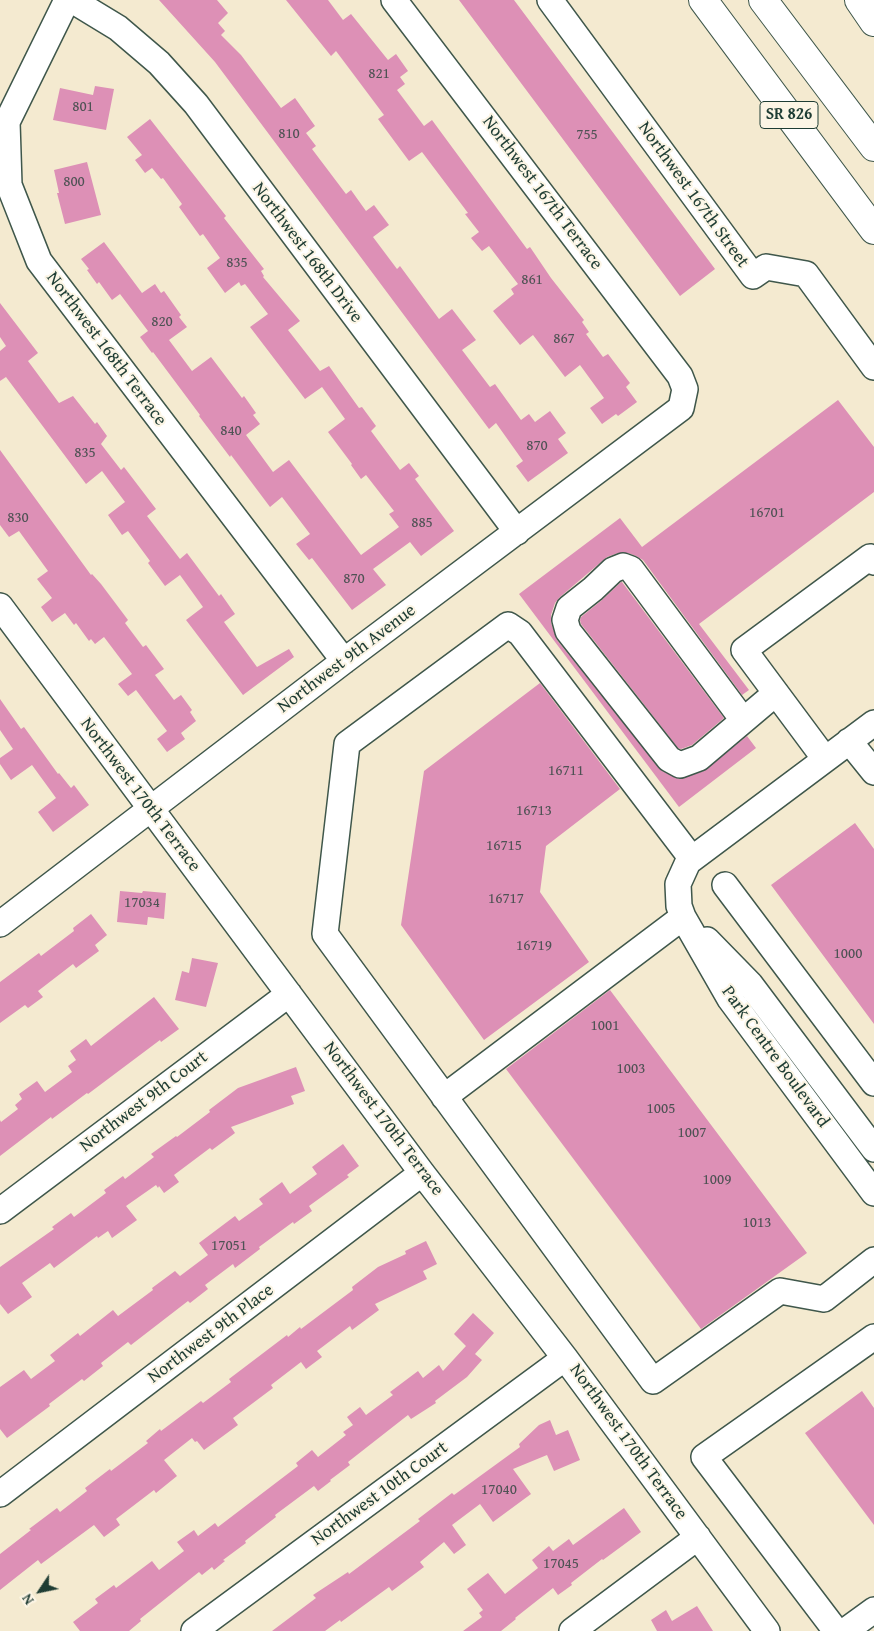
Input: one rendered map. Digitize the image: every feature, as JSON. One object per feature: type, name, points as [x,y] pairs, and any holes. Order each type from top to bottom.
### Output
[{"type":"highway","name":"SR 826","points":[[703,0],[874,230]]},
{"type":"highway","name":"SR 826","points":[[763,0],[774,11],[874,147]]},
{"type":"highway","points":[[860,0],[874,22]]},
{"type":"street","name":"Northwest 168th Terrace","points":[[67,0],[7,122],[9,185],[39,261],[344,661]]},
{"type":"street","name":"Northwest 168th Drive","points":[[72,0],[118,28],[159,63],[196,104],[517,532]]},
{"type":"street","name":"Northwest 167th Terrace","points":[[394,0],[680,376],[685,389]]},
{"type":"street","name":"Northwest 167th Street","points":[[550,0],[752,276],[766,267],[806,274],[874,367]]},
{"type":"street","name":"Northwest 9th Avenue","points":[[0,924],[344,661],[681,408],[685,389]]},
{"type":"street","points":[[825,759],[744,650],[870,557],[874,562]]},
{"type":"street","points":[[744,720],[631,569],[623,566],[613,570],[593,589],[568,608],[565,620],[568,631],[669,759],[680,766],[694,760],[744,720],[776,693]]},
{"type":"street","name":"Northwest 170th Terrace","points":[[0,606],[422,1173],[565,1358],[768,1631]]},
{"type":"street","points":[[692,859],[520,633],[508,625],[347,744],[325,934],[653,1382],[780,1292],[824,1299],[874,1260]]},
{"type":"street","name":"Park Centre Boulevard","points":[[874,723],[688,862],[678,884],[679,906],[730,999],[874,1193]]},
{"type":"street","points":[[849,741],[874,772]]},
{"type":"street","points":[[726,885],[874,1083]]},
{"type":"street","points":[[444,1097],[684,916]]},
{"type":"street","name":"Park Centre Boulevard","points":[[684,916],[750,984],[874,1149]]},
{"type":"street","points":[[730,999],[782,960]]},
{"type":"street","name":"Northwest 9th Court","points":[[0,1211],[289,994]]},
{"type":"street","name":"Northwest 9th Place","points":[[0,1494],[422,1173]]},
{"type":"street","points":[[836,1631],[704,1457],[874,1337]]},
{"type":"street","name":"Northwest 10th Court","points":[[194,1631],[565,1358]]},
{"type":"street","points":[[572,1631],[698,1537]]},
{"type":"street","points":[[845,1631],[874,1610]]},
{"type":"building","points":[[159,0],[217,0],[228,13],[218,23],[225,31],[221,35],[241,55],[281,108],[295,98],[315,126],[306,133],[316,146],[312,149],[346,194],[351,190],[366,211],[374,205],[389,225],[373,237],[397,269],[400,266],[439,319],[452,309],[476,340],[462,350],[490,387],[495,384],[521,420],[529,414],[535,422],[550,411],[566,433],[558,439],[568,453],[528,482],[516,466],[523,461],[496,423],[489,429],[215,62]]},
{"type":"building","points":[[286,0],[328,0],[343,20],[351,14],[388,60],[396,54],[408,71],[400,77],[405,84],[397,90],[424,126],[432,120],[527,249],[530,247],[551,278],[584,320],[582,322],[589,332],[586,334],[603,357],[608,354],[630,383],[626,387],[637,402],[618,416],[616,414],[602,424],[590,408],[604,398],[580,365],[565,377],[533,335],[520,345],[493,311],[514,294],[511,289],[518,284],[489,246],[482,251],[471,238],[479,232],[465,214],[468,213],[422,152],[409,161],[378,119],[384,115],[336,51],[331,56]]},
{"type":"building","points":[[459,0],[514,0],[715,269],[680,296]]},
{"type":"building","points":[[95,86],[114,89],[106,130],[53,120],[60,88],[93,95]]},
{"type":"building","points":[[150,119],[226,216],[224,218],[264,269],[261,271],[263,277],[300,321],[288,330],[320,371],[329,366],[359,408],[362,407],[376,426],[371,431],[400,470],[409,463],[419,476],[415,479],[454,531],[421,556],[410,542],[373,569],[386,585],[352,610],[312,558],[309,560],[296,544],[310,534],[282,497],[270,507],[140,337],[148,331],[120,294],[112,300],[99,282],[97,284],[81,259],[104,242],[142,293],[155,284],[161,293],[164,291],[187,327],[169,340],[192,371],[211,357],[242,398],[244,396],[256,413],[253,415],[260,424],[246,435],[273,472],[289,460],[361,555],[399,527],[389,514],[394,511],[366,475],[361,479],[328,432],[345,419],[322,387],[305,399],[250,327],[268,314],[245,284],[241,286],[239,282],[225,293],[207,268],[220,258],[203,234],[200,236],[179,207],[182,204],[163,178],[161,179],[152,168],[145,173],[135,160],[142,155],[127,137]]},
{"type":"building","points":[[87,162],[101,215],[65,224],[57,193],[59,193],[54,170]]},
{"type":"building","points":[[0,303],[38,353],[28,361],[59,403],[73,396],[95,424],[97,422],[107,436],[101,444],[121,470],[124,467],[156,509],[147,516],[180,559],[187,553],[219,596],[221,594],[235,614],[224,622],[257,667],[289,649],[294,657],[243,695],[186,620],[203,607],[180,575],[165,586],[148,563],[150,561],[128,531],[122,535],[108,515],[125,502],[102,471],[86,484],[6,377],[0,381],[0,351],[6,346],[0,337]]},
{"type":"building","points":[[838,400],[874,447],[874,492],[699,624],[749,690],[742,695],[643,560],[636,556],[628,553],[618,553],[607,557],[555,603],[551,615],[551,623],[557,640],[662,771],[679,779],[704,771],[747,736],[756,748],[679,807],[519,594],[620,518],[642,547]]},
{"type":"building","points":[[0,450],[91,575],[101,584],[128,620],[125,623],[143,647],[146,645],[164,669],[155,675],[174,700],[181,695],[192,710],[190,712],[196,721],[181,733],[185,739],[167,752],[157,739],[167,731],[136,690],[128,696],[118,684],[132,674],[104,637],[95,644],[91,639],[89,641],[76,623],[74,625],[65,613],[52,622],[41,607],[52,598],[37,579],[48,571],[19,531],[9,537],[0,525]]},
{"type":"building","points":[[621,582],[724,718],[692,745],[681,749],[678,748],[581,624],[581,617]]},
{"type":"building","points":[[540,683],[620,789],[546,846],[540,892],[589,962],[484,1040],[401,925],[424,771]]},
{"type":"building","points":[[0,699],[21,729],[24,727],[58,774],[71,788],[74,785],[89,805],[53,832],[38,812],[56,798],[32,765],[11,780],[0,764],[0,758],[13,749],[0,730]]},
{"type":"building","points":[[855,823],[874,849],[874,1024],[771,885]]},
{"type":"building","points":[[120,891],[166,893],[164,919],[148,917],[147,925],[117,922]]},
{"type":"building","points":[[91,914],[107,935],[95,945],[99,951],[76,968],[73,964],[38,991],[43,997],[28,1008],[25,1005],[0,1023],[0,982],[39,953],[41,956],[74,931],[73,928]]},
{"type":"building","points":[[192,958],[218,963],[206,1007],[175,1000],[182,971],[189,973]]},
{"type":"building","points":[[610,990],[807,1253],[701,1329],[506,1069]]},
{"type":"building","points":[[154,997],[179,1029],[161,1042],[160,1040],[52,1119],[51,1117],[0,1156],[0,1120],[1,1122],[18,1109],[15,1105],[22,1099],[19,1094],[37,1081],[45,1092],[72,1072],[68,1066],[76,1060],[70,1051],[86,1039],[91,1046]]},
{"type":"building","points":[[296,1067],[305,1091],[291,1096],[294,1104],[231,1127],[235,1133],[212,1150],[210,1148],[174,1175],[179,1182],[164,1193],[156,1185],[126,1206],[137,1220],[112,1238],[108,1231],[98,1238],[97,1236],[54,1268],[50,1263],[22,1283],[32,1297],[8,1314],[0,1304],[0,1267],[54,1229],[52,1227],[71,1213],[74,1217],[106,1193],[104,1190],[123,1176],[125,1179],[154,1157],[151,1154],[210,1112],[209,1110],[238,1088]]},
{"type":"building","points":[[343,1144],[359,1166],[347,1175],[349,1177],[309,1206],[312,1211],[294,1224],[293,1222],[259,1247],[260,1249],[235,1268],[233,1264],[205,1285],[208,1289],[190,1303],[188,1301],[131,1345],[128,1342],[101,1363],[103,1366],[84,1381],[82,1379],[7,1438],[0,1429],[0,1387],[24,1370],[31,1379],[55,1361],[50,1355],[78,1333],[80,1336],[113,1310],[118,1316],[175,1271],[180,1276],[208,1255],[199,1243],[235,1216],[239,1221],[263,1204],[259,1199],[282,1182],[290,1194],[317,1174],[312,1167]]},
{"type":"building","points":[[426,1241],[437,1264],[423,1271],[427,1279],[375,1304],[379,1310],[352,1330],[350,1326],[317,1351],[322,1357],[306,1369],[301,1362],[271,1385],[273,1388],[233,1418],[238,1425],[204,1450],[192,1438],[164,1460],[177,1476],[156,1493],[154,1490],[116,1519],[120,1525],[104,1537],[94,1525],[41,1564],[38,1560],[0,1590],[0,1554],[31,1530],[29,1529],[57,1508],[60,1512],[87,1491],[85,1488],[148,1443],[146,1441],[160,1429],[161,1431],[201,1401],[203,1403],[231,1382],[229,1379],[287,1335],[288,1337],[300,1327],[301,1329],[353,1290],[352,1287],[378,1267],[406,1254],[405,1251]]},
{"type":"building","points":[[473,1313],[494,1333],[475,1354],[482,1360],[467,1377],[435,1401],[436,1403],[411,1419],[408,1415],[348,1462],[350,1465],[331,1481],[318,1491],[314,1486],[275,1515],[276,1517],[245,1541],[246,1543],[223,1560],[225,1561],[214,1570],[212,1567],[202,1575],[199,1572],[140,1619],[141,1621],[129,1631],[80,1631],[73,1622],[98,1603],[95,1599],[114,1585],[116,1588],[152,1561],[159,1570],[184,1551],[177,1542],[194,1530],[198,1536],[215,1523],[218,1527],[298,1466],[296,1463],[312,1450],[318,1457],[346,1435],[343,1432],[353,1425],[347,1417],[360,1407],[366,1415],[393,1395],[390,1392],[418,1371],[423,1378],[439,1365],[443,1371],[466,1346],[454,1334]]},
{"type":"building","points":[[862,1391],[874,1408],[874,1525],[805,1433]]},
{"type":"building","points":[[550,1420],[556,1435],[568,1430],[580,1460],[554,1471],[547,1455],[513,1469],[531,1494],[493,1522],[480,1504],[452,1525],[466,1545],[454,1554],[444,1542],[420,1562],[424,1567],[392,1591],[389,1587],[341,1622],[340,1620],[325,1631],[272,1631],[316,1598],[313,1595],[348,1572],[349,1574],[420,1521],[418,1519],[452,1493],[454,1495],[520,1447],[519,1444],[539,1425]]},
{"type":"building","points":[[624,1508],[641,1532],[602,1559],[571,1583],[572,1585],[558,1595],[553,1588],[501,1631],[463,1631],[482,1617],[479,1613],[483,1610],[467,1589],[488,1573],[505,1594],[538,1568],[532,1560],[549,1546],[553,1551],[569,1539],[573,1545]]},
{"type":"building","points":[[697,1606],[713,1631],[657,1631],[651,1620],[666,1610],[672,1621]]}]
